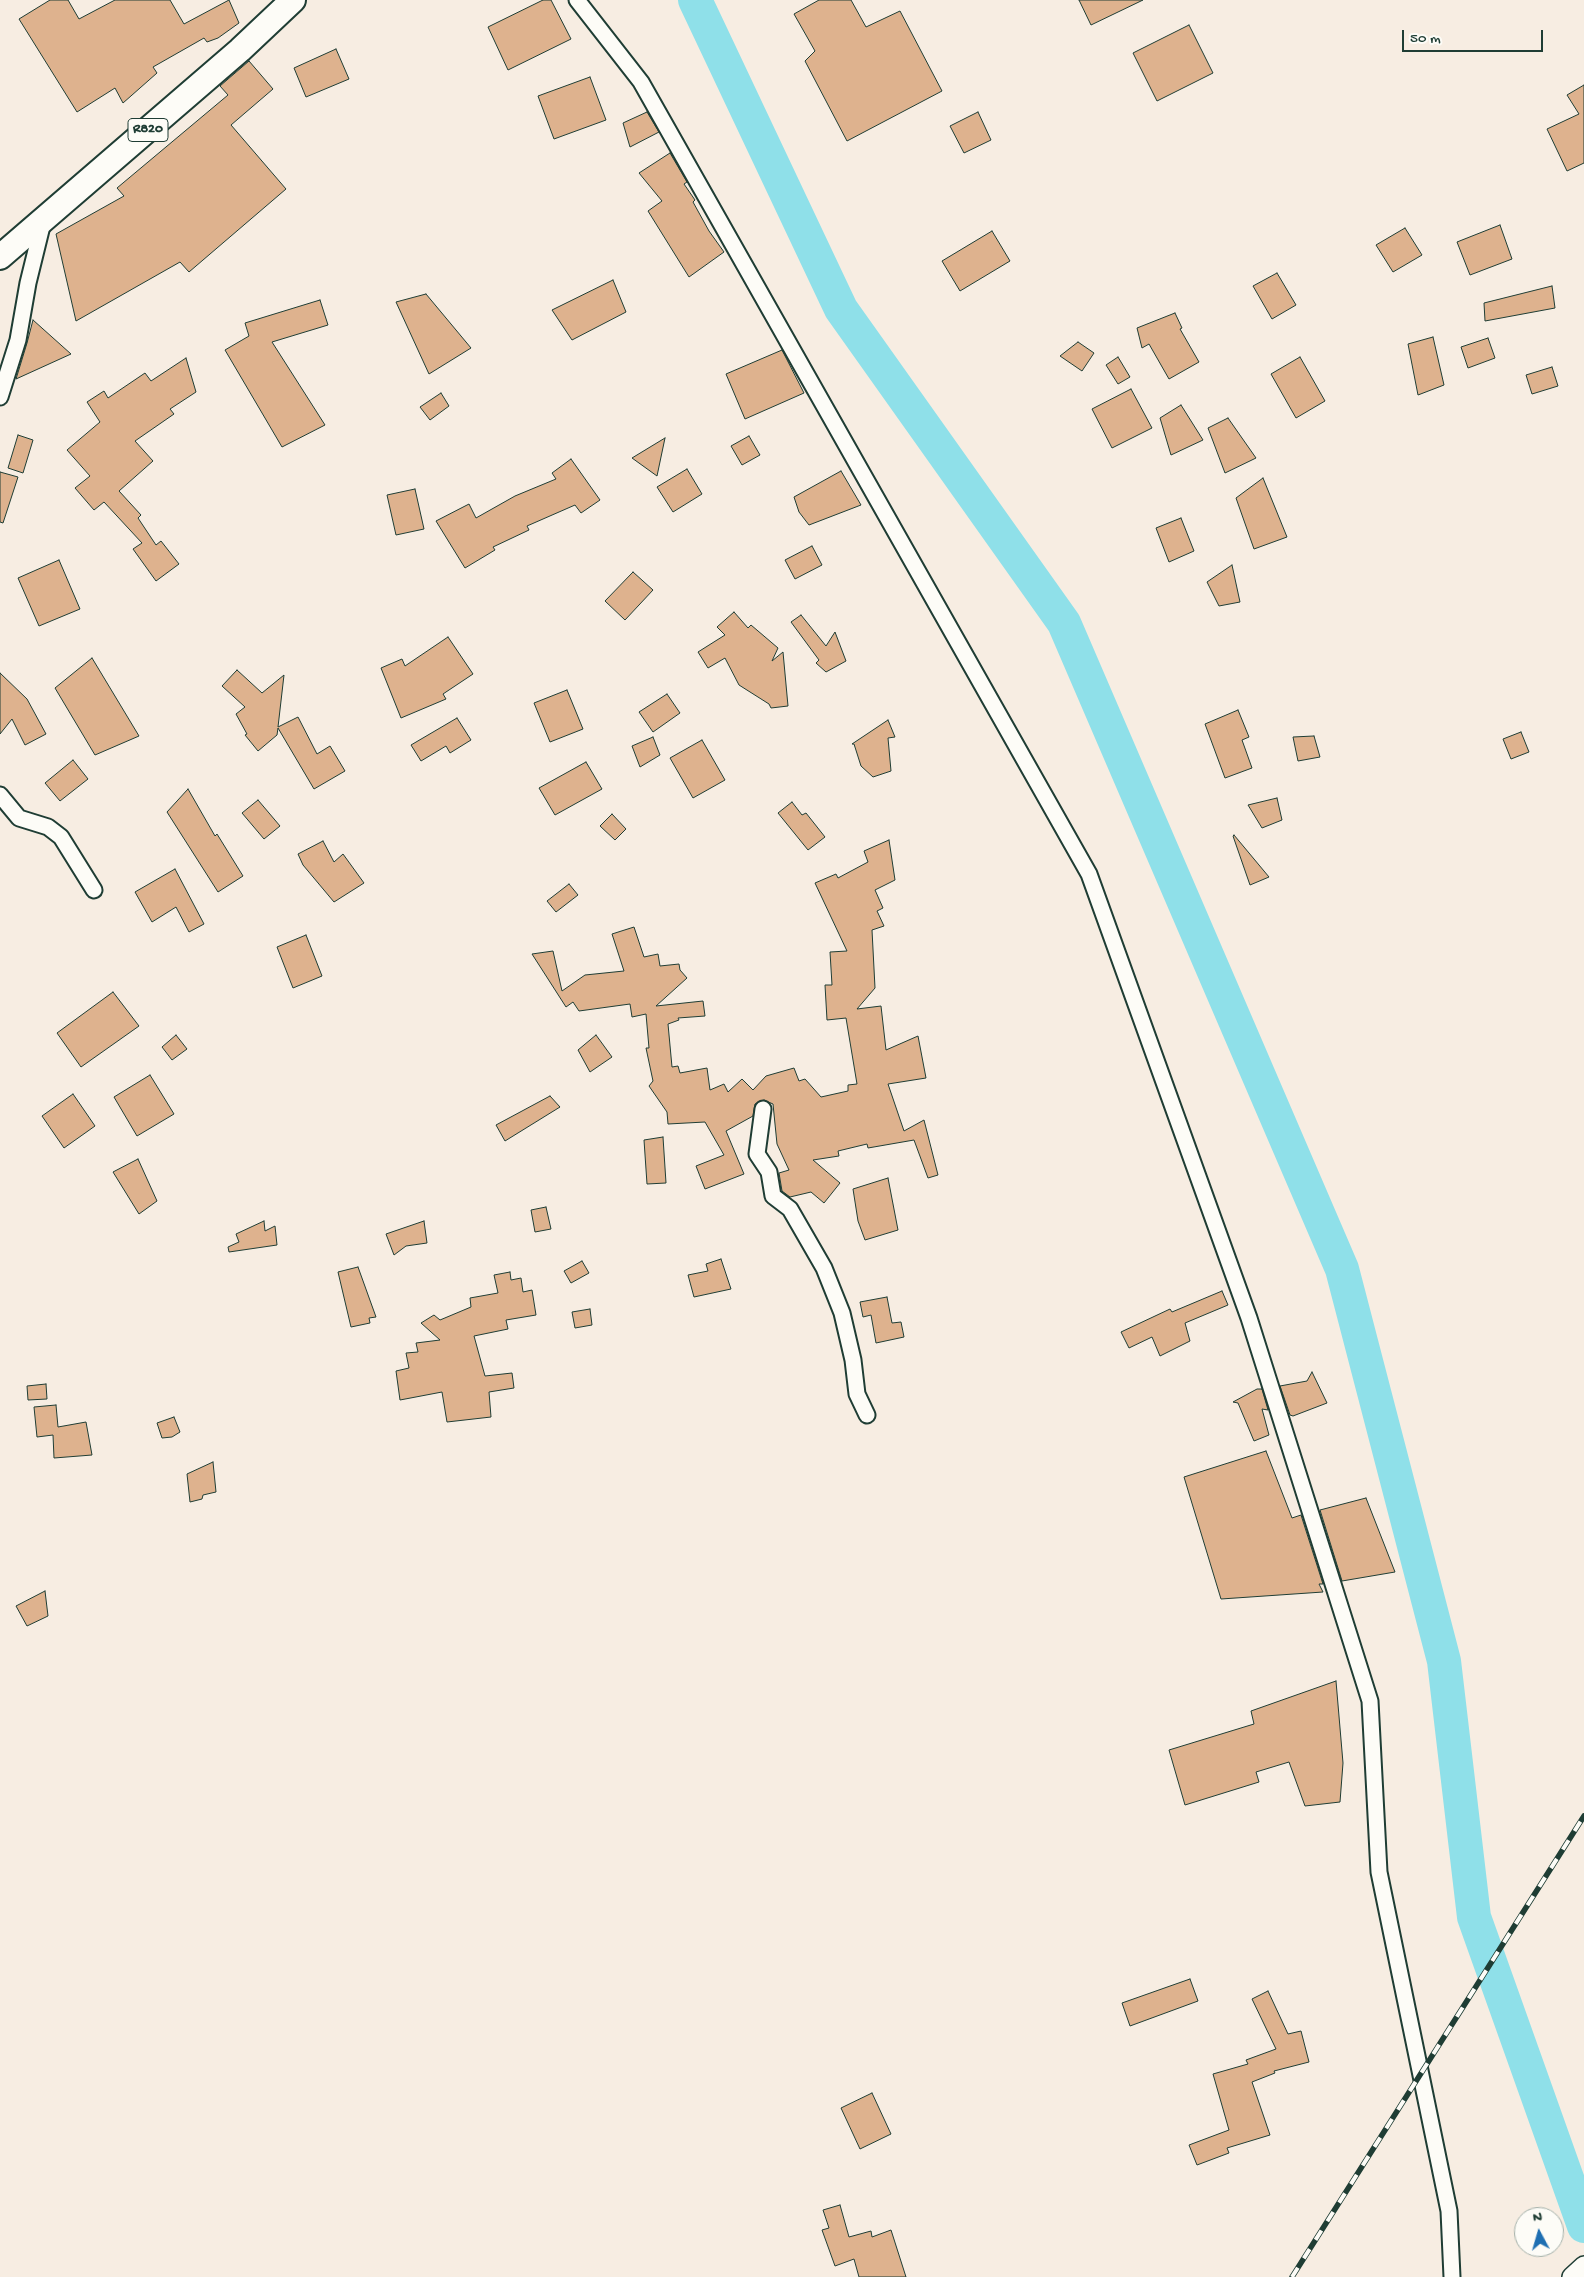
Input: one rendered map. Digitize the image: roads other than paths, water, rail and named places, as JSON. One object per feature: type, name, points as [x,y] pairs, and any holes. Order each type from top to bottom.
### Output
[{"type":"main road","name":"R820","points":[[0,257],[43,222],[240,50],[293,0]]},
{"type":"street","points":[[577,0],[641,82],[1089,874],[1249,1318],[1370,1701],[1379,1872],[1449,2211],[1452,2277]]},
{"type":"street","points":[[0,397],[18,340],[28,283],[43,222]]},
{"type":"street","points":[[0,795],[19,818],[48,827],[61,838],[94,890]]},
{"type":"street","points":[[763,1109],[757,1154],[769,1172],[773,1196],[790,1209],[824,1268],[842,1313],[853,1360],[857,1394],[866,1415]]},
{"type":"street","points":[[1572,2277],[1584,2266]]},
{"type":"waterway","points":[[695,0],[841,309],[1064,623],[1342,1269],[1444,1661],[1474,1917],[1584,2226]]},
{"type":"railway","points":[[1292,2277],[1584,1816]]}]
